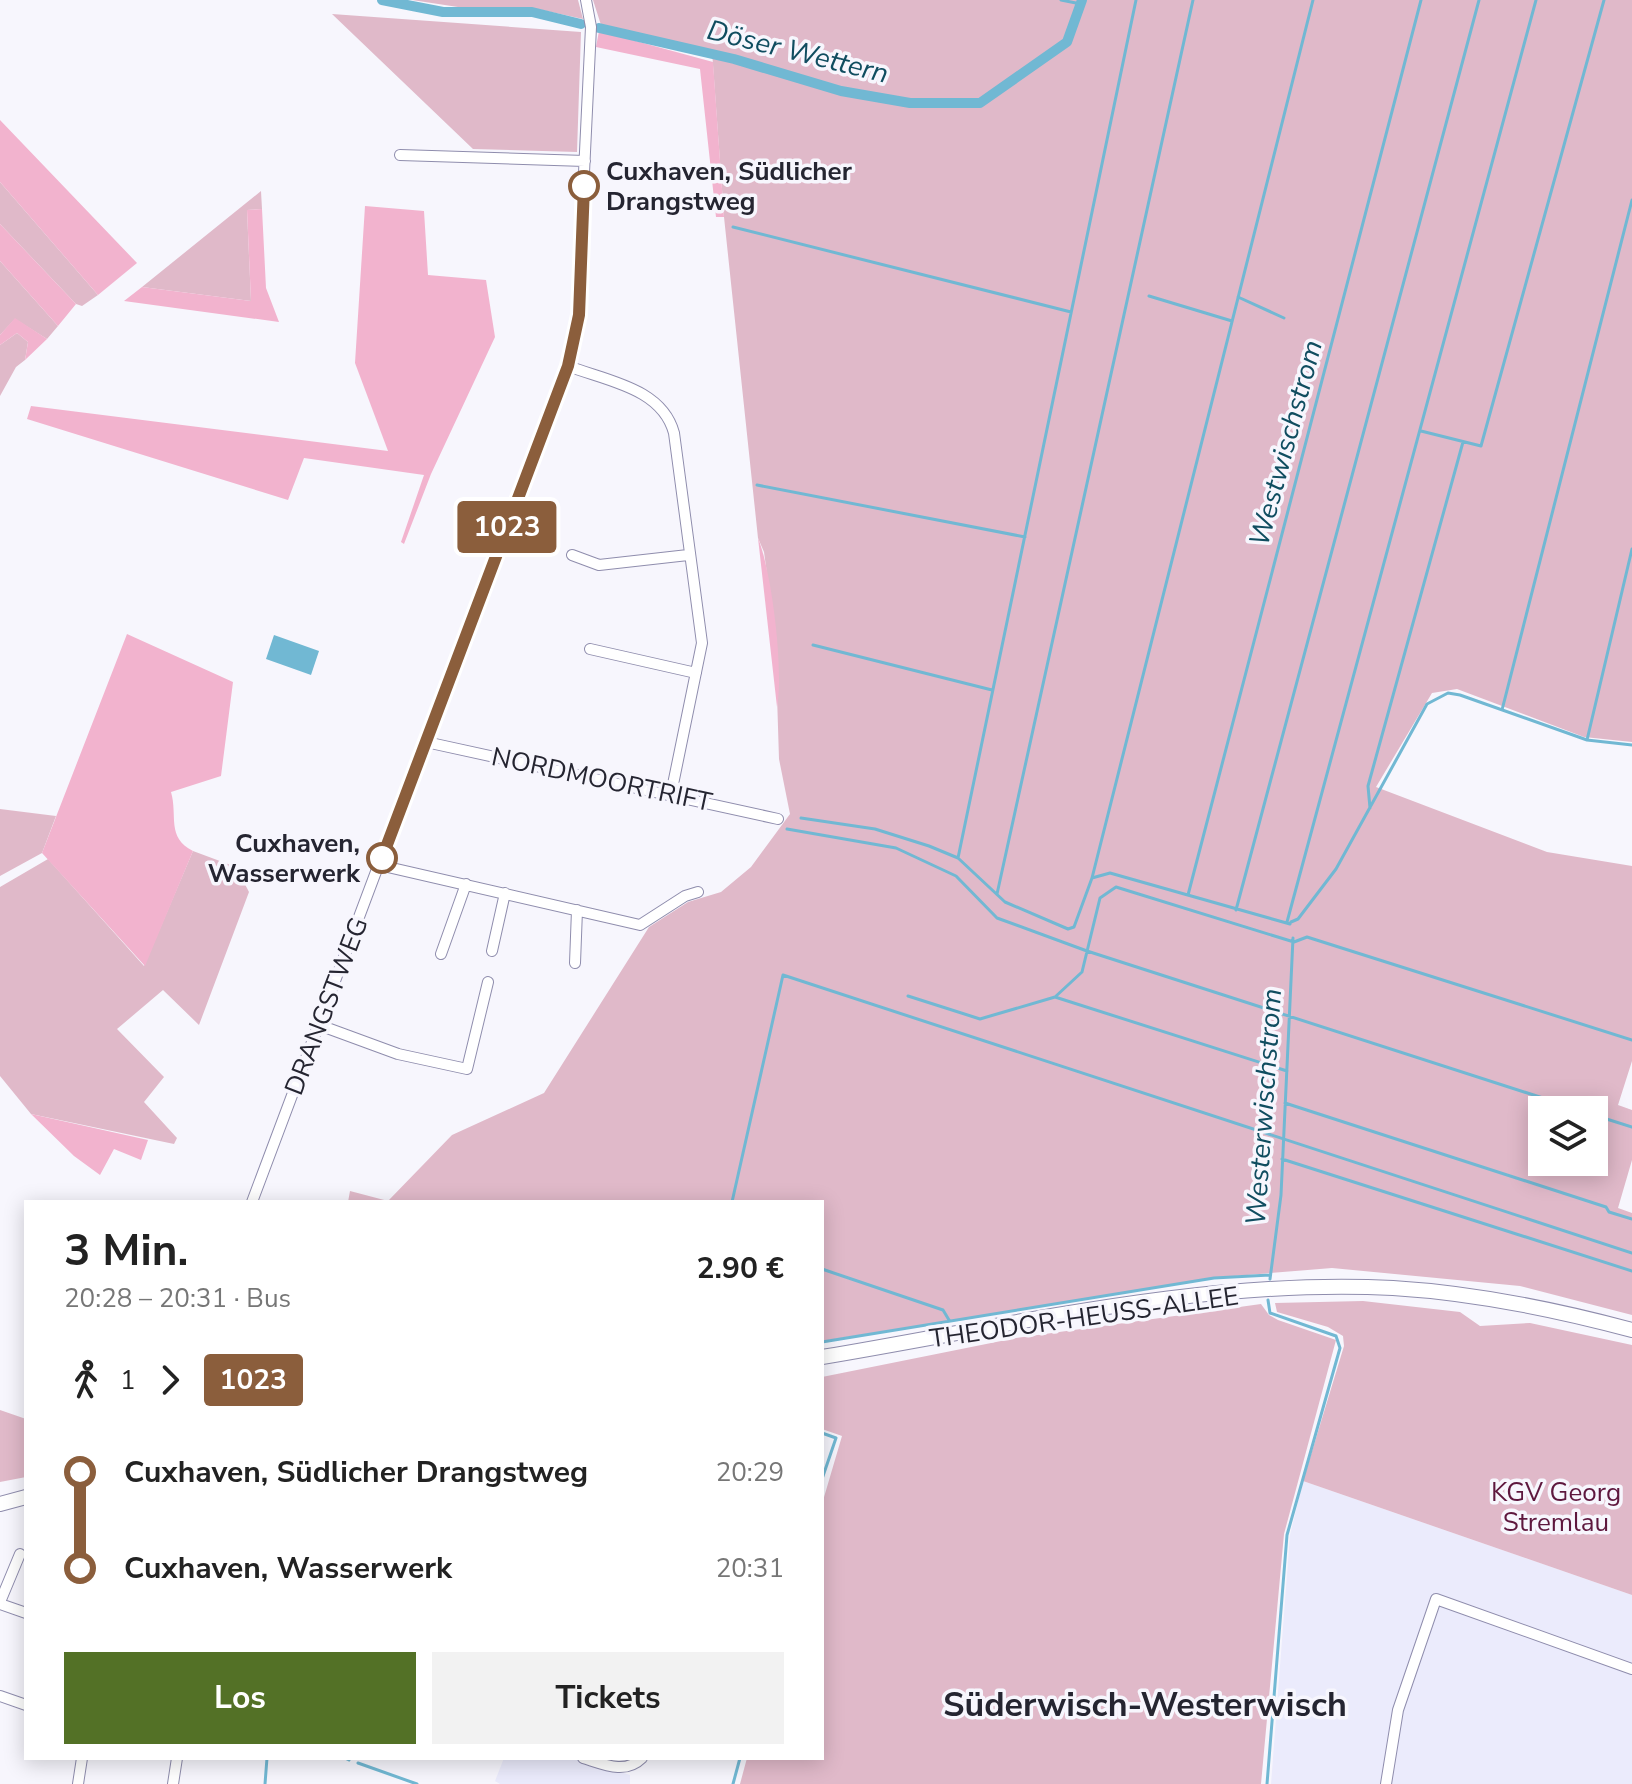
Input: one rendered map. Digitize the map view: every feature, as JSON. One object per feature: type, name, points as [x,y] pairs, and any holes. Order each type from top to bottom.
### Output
[{"type":"street","name":"DRANGSTWEG","points":[[253,1200],[568,366],[579,315],[591,27],[586,0]]},
{"type":"street","points":[[400,155],[585,161]]},
{"type":"street","points":[[568,366],[650,397],[669,415],[702,643],[671,794]]},
{"type":"street","points":[[572,555],[599,565],[688,555]]},
{"type":"street","points":[[590,649],[696,673]]},
{"type":"street","name":"NORDMOORTRIFT","points":[[426,742],[778,819]]},
{"type":"street","points":[[379,865],[640,925],[685,896],[698,892]]},
{"type":"street","points":[[441,954],[466,884]]},
{"type":"street","points":[[492,951],[505,893]]},
{"type":"street","points":[[575,963],[577,910]]},
{"type":"street","points":[[319,1025],[398,1054],[467,1069],[488,982]]},
{"type":"street","name":"THEODOR-HEUSS-ALLEE","points":[[824,1357],[1141,1304],[1277,1290],[1347,1289],[1489,1303],[1632,1332]]},
{"type":"street","points":[[0,1504],[24,1498]]},
{"type":"street","points":[[20,1554],[0,1603],[24,1612]]},
{"type":"street","points":[[1386,1784],[1398,1710],[1436,1599],[1632,1669]]},
{"type":"street","points":[[4,1699],[24,1704]]},
{"type":"street","points":[[78,1784],[82,1760]]},
{"type":"street","points":[[173,1784],[177,1760]]},
{"type":"street","points":[[589,1760],[611,1767],[626,1767],[638,1760]]},
{"type":"shaded area","points":[[599,31],[713,62],[724,217],[716,217],[700,69],[596,47]]},
{"type":"shaded area","points":[[0,120],[137,263],[98,295],[0,182]]},
{"type":"shaded area","points":[[365,206],[424,211],[428,275],[486,280],[495,337],[431,474],[404,544],[401,542],[424,475],[304,458],[288,500],[27,419],[31,406],[388,451],[355,363]]},
{"type":"shaded area","points":[[262,209],[266,288],[279,322],[124,301],[142,287],[251,301],[247,210]]},
{"type":"shaded area","points":[[0,224],[76,304],[58,326],[0,261]]},
{"type":"shaded area","points":[[15,318],[47,339],[25,360],[28,342],[17,333],[0,345],[0,335]]},
{"type":"shaded area","points":[[758,538],[768,574],[775,622],[779,670],[777,707]]},
{"type":"shaded area","points":[[127,634],[233,682],[221,776],[171,792],[176,833],[193,851],[145,966],[42,853]]},
{"type":"shaded area","points":[[31,1114],[148,1140],[141,1160],[114,1149],[100,1175],[74,1156]]},
{"type":"shaded area","points":[[1303,1481],[1632,1595],[1632,1784],[1271,1784],[1290,1535]]},
{"type":"shaded area","points":[[503,1760],[581,1760],[630,1775],[630,1784],[500,1784],[495,1781]]},
{"type":"green space","points":[[412,0],[578,0],[583,19],[533,8],[471,9]]},
{"type":"green space","points":[[593,0],[1632,0],[1632,742],[1584,737],[1457,689],[1432,693],[1376,787],[1547,852],[1632,866],[1632,1061],[1618,1105],[1632,1110],[1632,1160],[1618,1208],[1632,1213],[1632,1315],[1520,1286],[1332,1268],[1222,1277],[824,1341],[824,1200],[389,1200],[452,1135],[544,1093],[649,927],[688,902],[721,892],[751,867],[790,814],[779,759],[775,632],[764,552],[758,538],[724,217],[712,51],[601,25]]},
{"type":"green space","points":[[332,14],[581,32],[577,152],[473,149]]},
{"type":"green space","points":[[0,182],[98,295],[82,306],[76,304],[0,224]]},
{"type":"green space","points":[[261,191],[262,209],[247,210],[251,301],[142,287]]},
{"type":"green space","points":[[0,261],[58,326],[47,339],[15,319],[0,335]]},
{"type":"green space","points":[[17,333],[28,342],[25,360],[16,367],[0,396],[0,345]]},
{"type":"green space","points":[[0,809],[56,816],[42,853],[0,876]]},
{"type":"green space","points":[[193,851],[236,867],[249,892],[199,1025],[163,990],[117,1029],[164,1077],[144,1102],[177,1138],[174,1144],[31,1114],[0,1076],[0,887],[48,859],[144,966]]},
{"type":"green space","points":[[350,1191],[384,1200],[348,1200]]},
{"type":"green space","name":"KGV Georg Stremlau","points":[[1363,1301],[1460,1312],[1480,1326],[1530,1323],[1632,1345],[1632,1595],[1303,1481],[1344,1346],[1343,1336],[1328,1327],[1277,1312],[1275,1303]]},
{"type":"green space","points":[[1261,1304],[1269,1315],[1278,1320],[1336,1340],[1284,1534],[1261,1784],[740,1784],[746,1760],[824,1760],[824,1497],[842,1436],[824,1430],[824,1377],[1016,1338]]},
{"type":"green space","points":[[0,1410],[24,1418],[24,1477],[0,1482]]},
{"type":"water","points":[[274,635],[319,651],[311,675],[266,659]]},
{"type":"waterway","name":"Döser Wettern","points":[[382,0],[443,12],[532,12],[581,24]]},
{"type":"waterway","points":[[1061,0],[1081,4]]},
{"type":"waterway","name":"Döser Wettern","points":[[599,28],[734,59],[841,91],[910,103],[980,103],[1067,42],[1082,0]]},
{"type":"waterway","points":[[958,858],[1136,0]]},
{"type":"waterway","points":[[997,894],[1193,0]]},
{"type":"waterway","points":[[1092,878],[1313,0]]},
{"type":"waterway","name":"Westwischstrom","points":[[1188,895],[1421,0]]},
{"type":"waterway","points":[[1236,910],[1479,0]]},
{"type":"waterway","points":[[1287,922],[1536,0]]},
{"type":"waterway","points":[[1421,431],[1481,446],[1604,0]]},
{"type":"waterway","points":[[1502,710],[1632,200]]},
{"type":"waterway","points":[[733,227],[1071,312]]},
{"type":"waterway","points":[[1149,296],[1232,321]]},
{"type":"waterway","points":[[1238,297],[1284,318]]},
{"type":"waterway","points":[[1370,808],[1368,786],[1463,442]]},
{"type":"waterway","points":[[757,485],[1025,537]]},
{"type":"waterway","points":[[1587,740],[1632,549]]},
{"type":"waterway","points":[[813,645],[992,690]]},
{"type":"waterway","points":[[1291,922],[1298,919],[1336,869],[1427,704],[1448,693],[1587,740],[1632,745]]},
{"type":"waterway","points":[[801,818],[875,829],[958,858],[1005,902],[1068,929],[1074,927],[1092,878],[1110,873],[1290,924]]},
{"type":"waterway","points":[[787,829],[896,848],[956,876],[997,918],[1087,951],[1537,1096]]},
{"type":"waterway","points":[[908,996],[980,1019],[1055,997],[1082,972],[1100,898],[1116,887],[1294,942],[1307,937],[1632,1040]]},
{"type":"waterway","name":"Westerwischstrom","points":[[1270,1279],[1281,1195],[1293,938]]},
{"type":"waterway","points":[[732,1200],[783,975],[1632,1253]]},
{"type":"waterway","points":[[1055,997],[1287,1071]]},
{"type":"waterway","points":[[1285,1103],[1606,1207],[1609,1212],[1632,1219]]},
{"type":"waterway","points":[[1608,1119],[1632,1127]]},
{"type":"waterway","points":[[1282,1159],[1632,1271]]},
{"type":"waterway","points":[[824,1270],[943,1310],[949,1320]]},
{"type":"waterway","points":[[824,1342],[1214,1278],[1270,1275]]},
{"type":"waterway","name":"Westerwischstrom","points":[[1267,1784],[1287,1535],[1340,1348],[1336,1336],[1270,1313],[1268,1300]]},
{"type":"waterway","points":[[824,1434],[836,1438],[824,1473]]},
{"type":"waterway","points":[[265,1784],[267,1760]]},
{"type":"waterway","points":[[733,1784],[739,1760]]},
{"type":"waterway","points":[[358,1763],[417,1784]]},
{"type":"bus line","name":"1023","points":[[382,858],[568,366],[579,315],[584,186]]},
{"type":"place","name":"Cuxhaven, Südlicher Drangstweg","points":[[584,186]]},
{"type":"place","name":"Cuxhaven, Wasserwerk","points":[[382,858]]},
{"type":"district","name":"Süderwisch-Westerwisch","points":[[1145,1704]]}]
